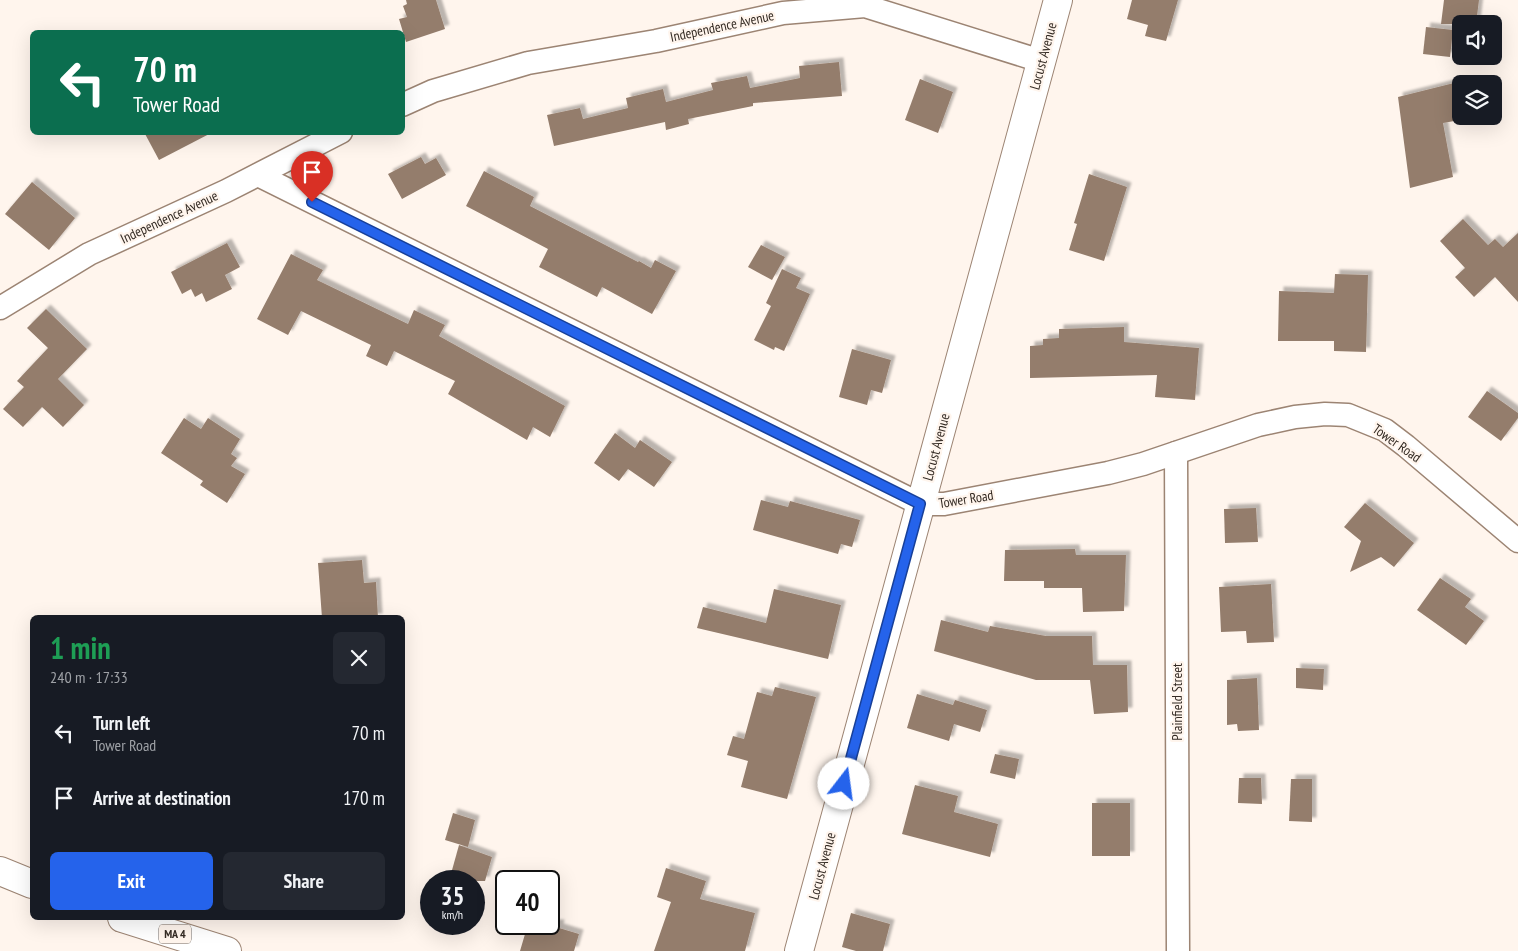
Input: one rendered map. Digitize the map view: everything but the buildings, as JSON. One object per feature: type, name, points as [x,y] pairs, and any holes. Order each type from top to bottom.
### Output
[{"type":"street","name":"Locust Avenue","points":[[798,951],[1058,0]]},
{"type":"street","name":"Independence Avenue","points":[[405,104],[434,91],[528,63],[656,41],[783,13],[862,3],[1041,61]]},
{"type":"street","name":"Independence Avenue","points":[[0,308],[90,254],[258,175],[335,135]]},
{"type":"street","name":"Tower Road","points":[[258,175],[920,504],[944,504],[1108,473],[1176,453],[1258,425],[1295,417],[1325,414],[1348,415],[1385,430],[1518,541]]},
{"type":"street","name":"Plainfield Street","points":[[1176,453],[1178,951]]},
{"type":"street","points":[[0,871],[30,883]]},
{"type":"street","name":"MA 4","points":[[128,920],[227,951]]},
{"type":"route","points":[[312,202],[920,504],[844,784]]}]
